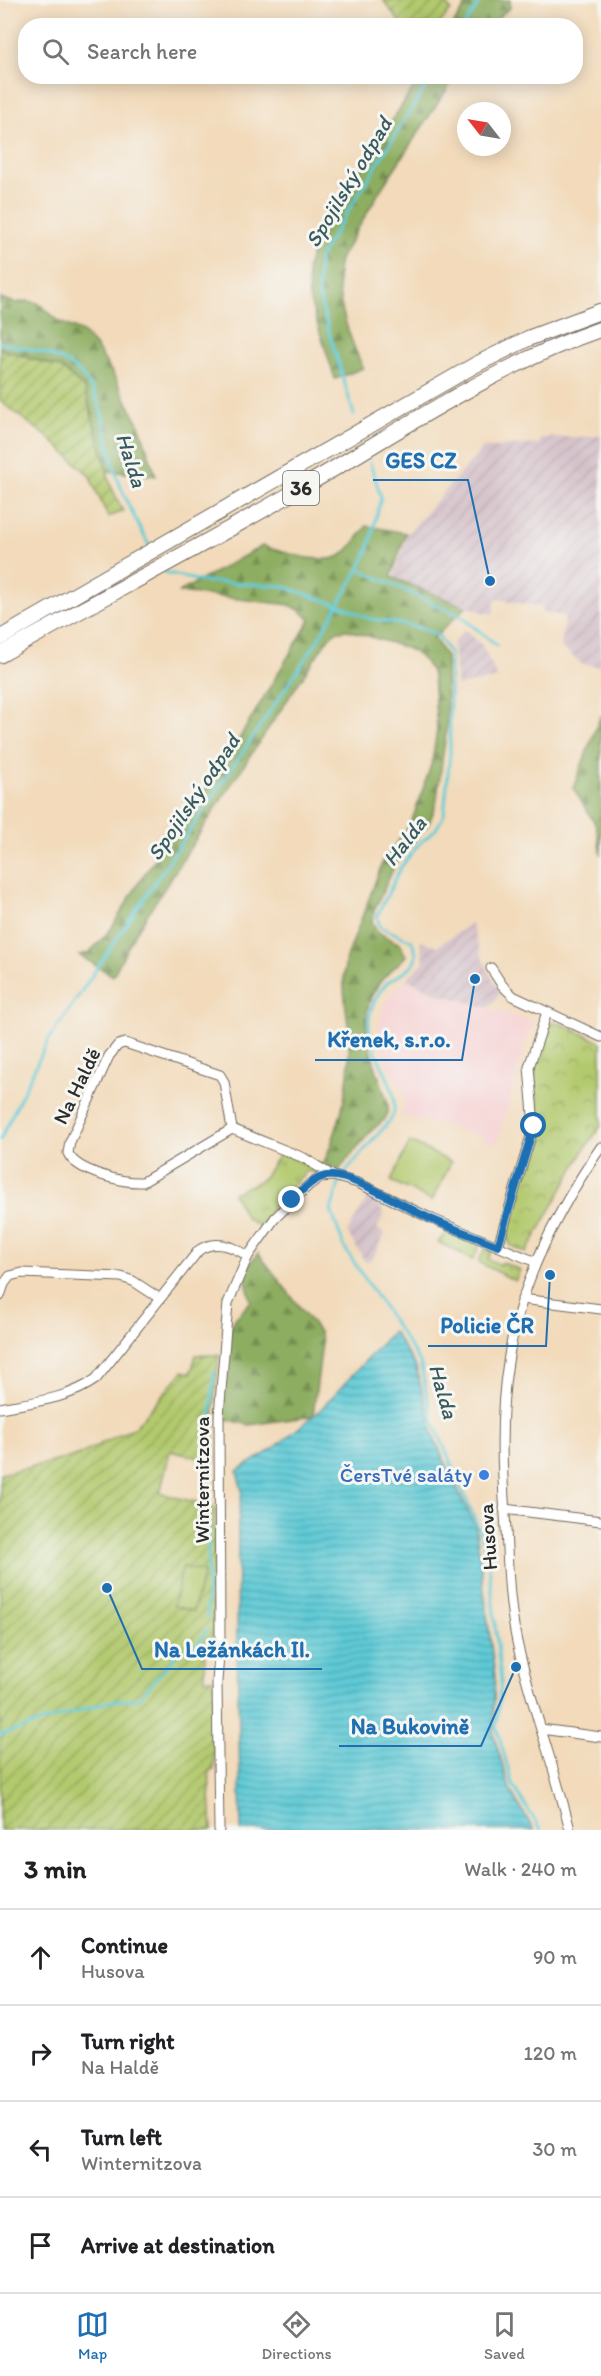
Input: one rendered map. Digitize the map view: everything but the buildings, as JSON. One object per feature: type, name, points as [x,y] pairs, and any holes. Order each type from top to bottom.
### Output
[{"type":"main road","name":"36","points":[[0,638],[485,359],[529,338],[601,310]]},
{"type":"main road","name":"36","points":[[0,655],[146,573],[254,516],[488,380],[550,349],[601,329]]},
{"type":"street","points":[[491,968],[511,995],[601,1037]]},
{"type":"street","points":[[498,1246],[534,1126],[529,1067],[547,1012]]},
{"type":"street","name":"Na Haldě","points":[[125,1043],[220,1075],[224,1082],[232,1129],[143,1182],[84,1169],[72,1161],[68,1153],[70,1142],[109,1056],[118,1045],[125,1043]]},
{"type":"street","points":[[232,1129],[304,1158],[333,1176],[352,1181],[432,1219],[536,1262]]},
{"type":"street","name":"Husova","points":[[570,1830],[515,1630],[504,1509],[503,1399],[508,1360],[522,1299],[536,1262],[574,1189],[601,1148]]},
{"type":"street","name":"Winternitzova","points":[[219,1830],[217,1682],[220,1641],[219,1416],[228,1303],[248,1256],[275,1218],[301,1192],[321,1177],[333,1176]]},
{"type":"street","points":[[0,1408],[67,1395],[89,1384],[107,1367],[194,1254],[204,1246],[222,1244],[248,1256]]},
{"type":"street","points":[[0,1296],[10,1276],[22,1273],[121,1277],[133,1281],[159,1299]]},
{"type":"street","points":[[522,1299],[601,1309]]},
{"type":"street","points":[[504,1509],[601,1521]]},
{"type":"street","points":[[541,1729],[601,1737]]},
{"type":"shaded area","points":[[601,436],[601,667],[582,664],[561,647],[565,616],[542,612],[543,607],[496,599],[493,614],[482,612],[393,577],[408,533],[483,448],[539,444],[541,438]]},
{"type":"shaded area","points":[[465,630],[482,645],[498,678],[457,686],[453,643]]},
{"type":"shaded area","points":[[471,923],[482,958],[500,993],[488,1008],[440,994],[406,979],[424,962],[420,941],[438,946]]},
{"type":"shaded area","points":[[406,979],[440,994],[532,1021],[497,1144],[483,1140],[484,1136],[402,1115],[405,1094],[395,1079],[383,1052],[378,1027],[385,1003],[392,992]]},
{"type":"shaded area","points":[[369,1196],[376,1201],[384,1213],[377,1229],[385,1233],[373,1258],[366,1263],[347,1232]]},
{"type":"green space","points":[[383,0],[443,0],[451,10],[444,18],[397,18]]},
{"type":"green space","points":[[469,0],[510,0],[510,8],[498,18],[457,18]]},
{"type":"green space","points":[[416,84],[450,84],[381,189],[340,259],[338,286],[343,315],[363,368],[335,379],[309,298],[307,268],[316,240]]},
{"type":"green space","points":[[0,298],[16,303],[27,301],[38,303],[60,322],[83,332],[97,348],[113,374],[139,425],[156,476],[107,471],[84,388],[61,368],[0,349]]},
{"type":"green space","points":[[0,349],[61,368],[84,388],[111,486],[123,511],[108,517],[89,475],[50,439],[0,401]]},
{"type":"green space","points":[[367,526],[406,533],[391,577],[466,607],[434,638],[446,657],[447,726],[436,805],[429,823],[396,863],[374,911],[372,922],[377,932],[400,944],[406,956],[377,986],[370,1000],[367,1015],[369,1045],[388,1104],[388,1112],[385,1119],[371,1131],[338,1171],[324,1163],[344,1102],[348,1071],[349,1038],[344,979],[346,960],[383,861],[406,831],[414,815],[432,762],[437,730],[433,676],[426,663],[416,653],[404,647],[348,630],[338,631],[329,637],[133,937],[113,976],[79,955],[89,953],[111,929],[141,879],[230,754],[310,620],[290,605],[179,592],[262,546],[314,559],[334,558],[342,555]]},
{"type":"green space","points":[[601,715],[601,855],[596,825],[573,788]]},
{"type":"green space","points":[[553,1023],[561,1024],[601,1042],[601,1126],[586,1147],[526,1253],[511,1246],[507,1237],[540,1119],[533,1071],[546,1026]]},
{"type":"green space","points":[[410,1142],[451,1162],[432,1201],[391,1181]]},
{"type":"green space","points":[[281,1152],[317,1170],[315,1173],[307,1171],[277,1202],[259,1226],[246,1218],[233,1193],[258,1182],[265,1176]]},
{"type":"green space","points":[[450,1231],[480,1244],[473,1260],[438,1242]]},
{"type":"green space","points":[[486,1247],[493,1248],[488,1259],[520,1270],[515,1281],[478,1262]]},
{"type":"green space","points":[[258,1253],[319,1332],[322,1342],[313,1416],[249,1425],[222,1418],[230,1330],[234,1320],[251,1301],[246,1271]]},
{"type":"green space","points":[[196,1355],[219,1355],[214,1409],[215,1462],[170,1451],[160,1493],[215,1507],[214,1627],[212,1644],[205,1646],[205,1679],[214,1679],[214,1770],[209,1771],[212,1830],[0,1830],[0,1474],[77,1456],[135,1427],[183,1371],[191,1373]]},
{"type":"green space","points":[[183,1567],[204,1572],[193,1611],[173,1606]]},
{"type":"water","points":[[393,1331],[416,1367],[434,1438],[476,1528],[495,1676],[493,1733],[510,1790],[534,1830],[241,1830],[237,1644],[238,1524],[242,1491],[237,1471],[273,1449],[320,1410]]},
{"type":"waterway","name":"Spojilský odpad","points":[[469,18],[481,0]]},
{"type":"waterway","name":"Spojilský odpad","points":[[354,415],[318,294],[319,258],[427,84]]},
{"type":"waterway","name":"Halda","points":[[0,343],[39,351],[57,358],[74,368],[84,378],[98,403],[119,483],[149,545]]},
{"type":"waterway","name":"Spojilský odpad","points":[[0,1140],[48,1041],[316,643],[359,569],[369,548],[381,497],[370,463]]},
{"type":"waterway","points":[[359,569],[460,616],[497,645]]},
{"type":"waterway","name":"Halda","points":[[165,572],[199,581],[282,586],[347,608],[367,618],[418,627],[438,635],[450,654],[450,753],[444,815],[436,829],[418,845],[401,867],[377,916],[380,927],[412,941],[416,955],[412,965],[381,990],[375,1000],[369,1020],[373,1046],[393,1095],[392,1118],[343,1175]]},
{"type":"waterway","name":"Halda","points":[[340,1181],[331,1210],[344,1247],[420,1362],[432,1419],[481,1533],[489,1565],[501,1682],[496,1726],[513,1786],[541,1830]]},
{"type":"waterway","points":[[207,1618],[210,1422],[214,1371]]},
{"type":"waterway","points":[[0,1735],[111,1701],[138,1699],[178,1654],[197,1644],[207,1630]]},
{"type":"place","name":"GES CZ","points":[[490,581]]},
{"type":"place","name":"Křenek, s.r.o.","points":[[475,979]]},
{"type":"place","name":"Policie ČR","points":[[550,1275]]},
{"type":"place","name":"ČersTvé saláty","points":[[484,1475]]},
{"type":"place","name":"Na Ležánkách II.","points":[[107,1588]]},
{"type":"place","name":"Na Bukovině","points":[[516,1667]]},
{"type":"route","points":[[292,1200],[321,1177],[333,1176],[358,1183],[409,1209],[498,1246],[534,1126]]}]
